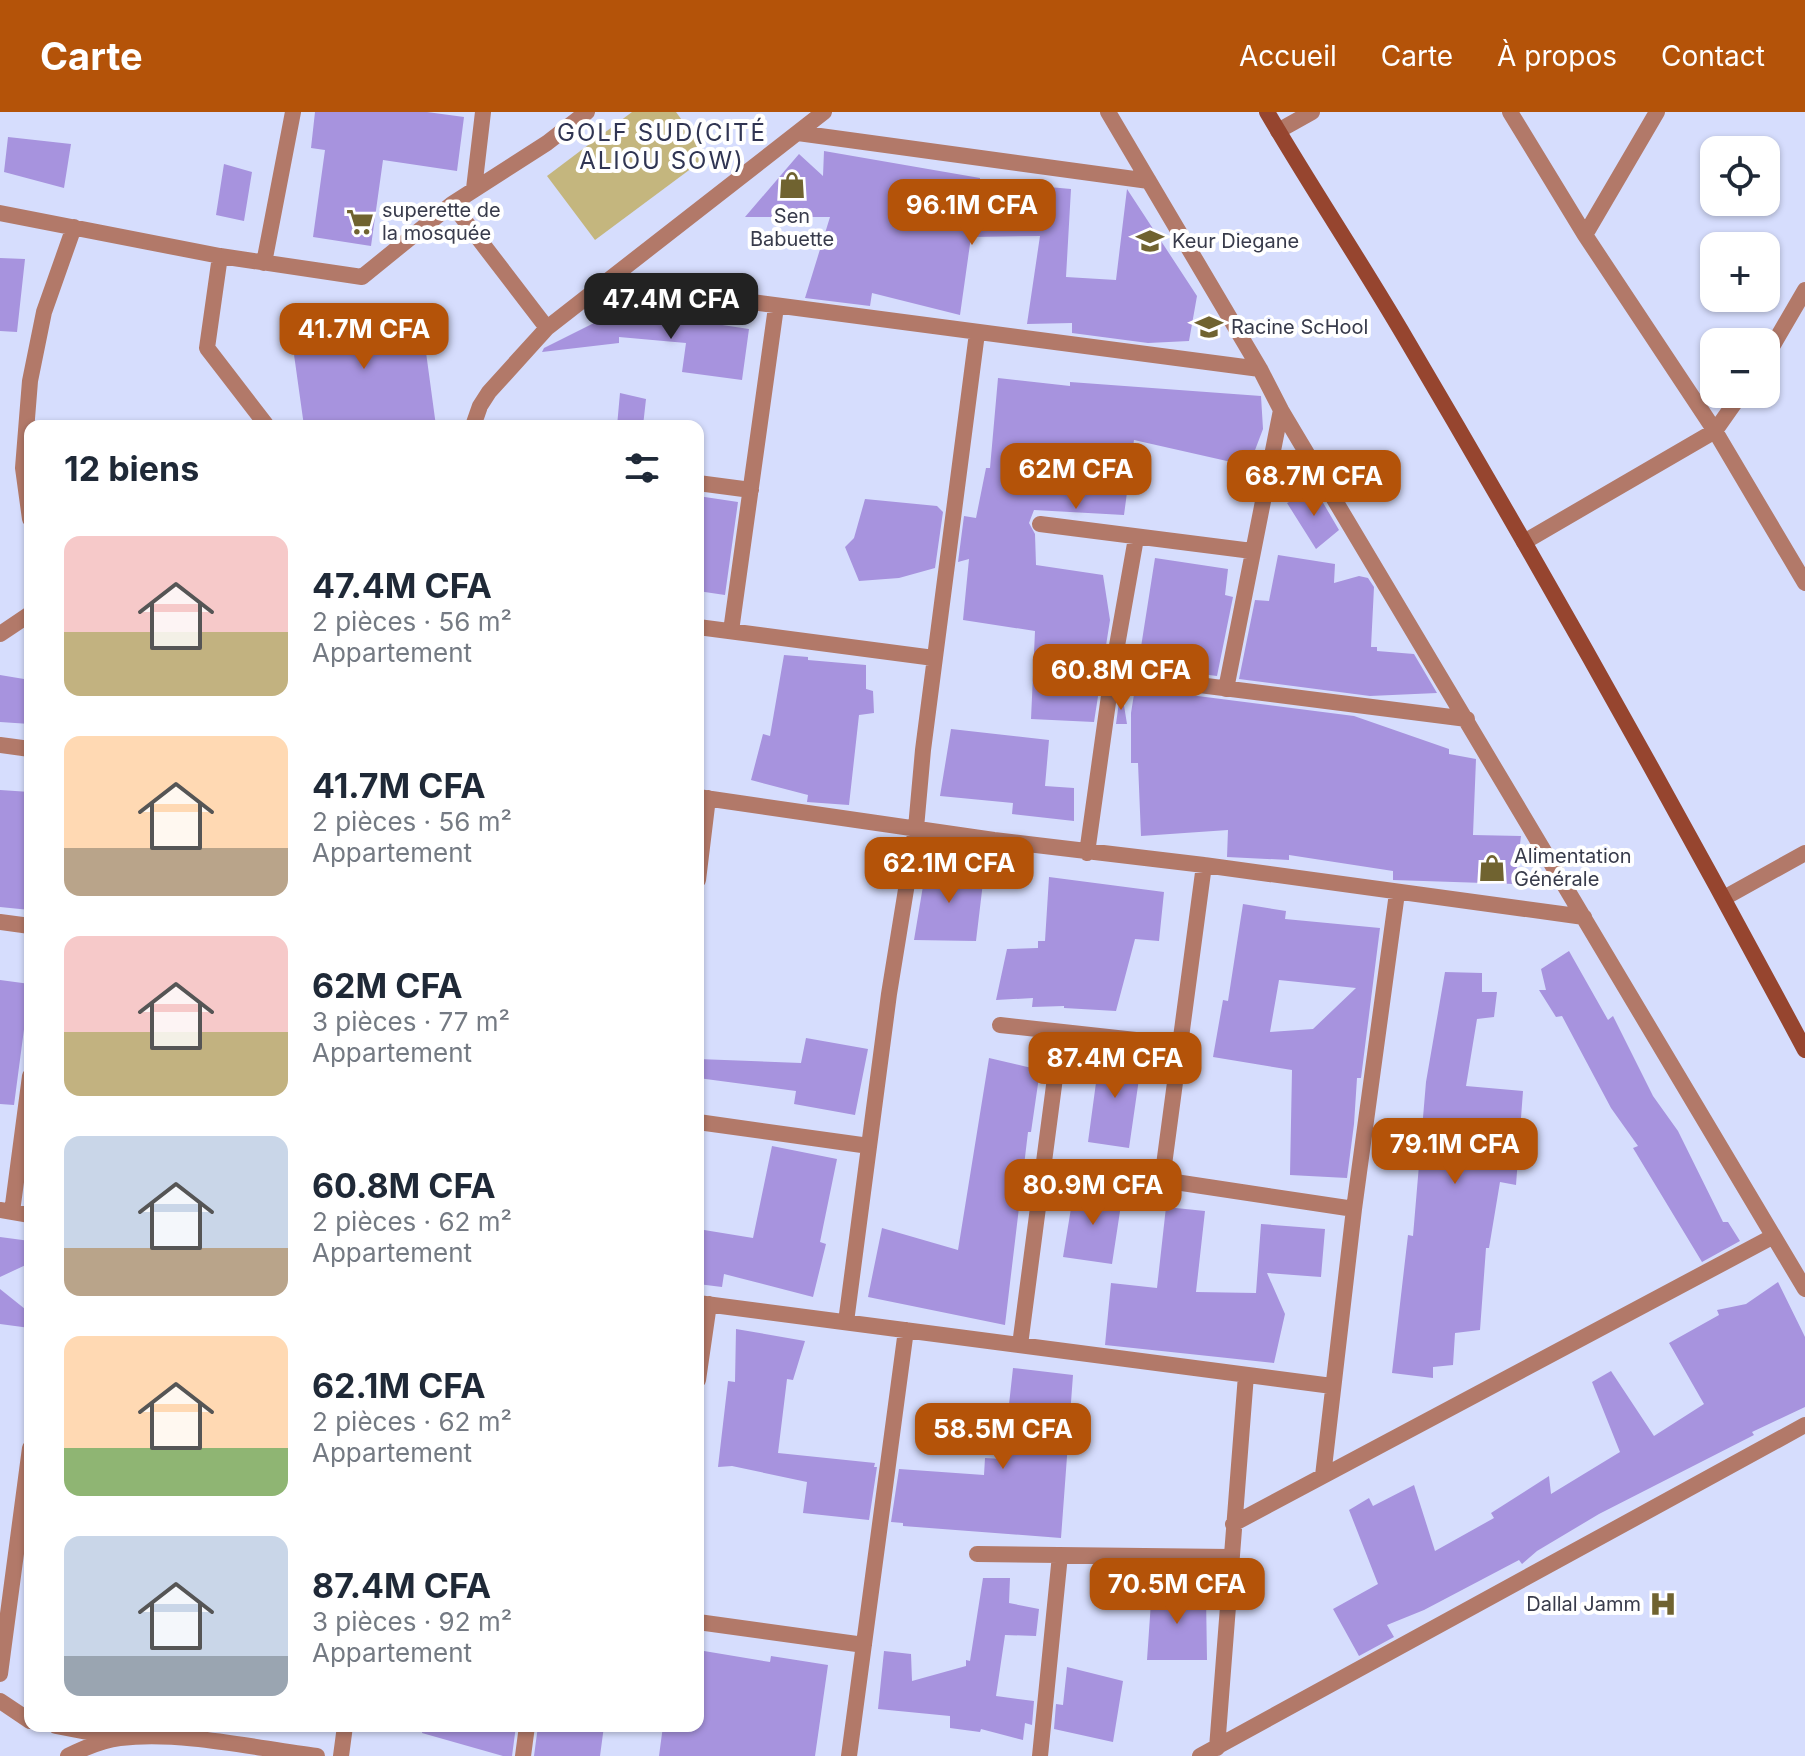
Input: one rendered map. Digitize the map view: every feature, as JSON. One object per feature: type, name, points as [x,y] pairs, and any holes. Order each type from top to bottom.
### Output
[{"type":"main road","points":[[1267,112],[1405,336],[1524,542],[1724,898],[1805,1050]]},
{"type":"street","points":[[264,263],[293,112]]},
{"type":"street","points":[[474,189],[483,112]]},
{"type":"street","points":[[0,213],[220,256],[362,277],[452,204],[547,143],[587,112]]},
{"type":"street","points":[[475,420],[489,392],[547,328],[824,112]]},
{"type":"street","points":[[1108,112],[1260,369],[1281,410],[1805,1289]]},
{"type":"street","points":[[1278,131],[1312,112]]},
{"type":"street","points":[[1510,112],[1585,235],[1715,431],[1805,583]]},
{"type":"street","points":[[1585,235],[1657,112]]},
{"type":"street","points":[[798,133],[1149,181]]},
{"type":"street","points":[[452,204],[547,328]]},
{"type":"street","points":[[27,420],[30,381],[44,312],[74,227]]},
{"type":"street","points":[[220,256],[207,348],[262,420]]},
{"type":"street","points":[[607,283],[1260,369]]},
{"type":"street","points":[[1780,333],[1805,290]]},
{"type":"street","points":[[731,631],[776,307]]},
{"type":"street","points":[[846,1322],[889,994],[916,828],[934,658],[977,333]]},
{"type":"street","points":[[1524,542],[1715,431],[1731,408]]},
{"type":"street","points":[[1226,689],[1281,410]]},
{"type":"street","points":[[704,484],[751,490]]},
{"type":"street","points":[[1040,524],[1252,551]]},
{"type":"street","points":[[1087,853],[1112,674],[1136,538]]},
{"type":"street","points":[[0,634],[24,618]]},
{"type":"street","points":[[704,628],[934,658]]},
{"type":"street","points":[[1112,674],[1467,719]]},
{"type":"street","points":[[0,745],[24,748]]},
{"type":"street","points":[[704,798],[1087,853],[1204,865],[1584,917]]},
{"type":"street","points":[[1724,898],[1805,853]]},
{"type":"street","points":[[1162,1180],[1204,865]]},
{"type":"street","points":[[1323,1476],[1354,1209],[1397,893]]},
{"type":"street","points":[[0,922],[24,925]]},
{"type":"street","points":[[1000,1025],[1181,1045]]},
{"type":"street","points":[[1020,1345],[1061,1032]]},
{"type":"street","points":[[704,1123],[869,1146]]},
{"type":"street","points":[[6,1211],[24,1130]]},
{"type":"street","points":[[1042,1167],[1162,1180],[1354,1209]]},
{"type":"street","points":[[1233,1524],[1772,1237]]},
{"type":"street","points":[[704,1303],[1332,1386]]},
{"type":"street","points":[[849,1756],[906,1330]]},
{"type":"street","points":[[1217,1748],[1246,1375]]},
{"type":"street","points":[[1200,1756],[1805,1425]]},
{"type":"street","points":[[0,1674],[24,1493]]},
{"type":"street","points":[[977,1554],[1230,1557]]},
{"type":"street","points":[[1040,1756],[1060,1555]]},
{"type":"street","points":[[704,1623],[864,1645]]},
{"type":"street","points":[[0,1701],[24,1718]]},
{"type":"street","points":[[87,1732],[118,1738]]},
{"type":"street","points":[[68,1756],[118,1738],[161,1732]]},
{"type":"street","points":[[174,1732],[317,1756]]},
{"type":"street","points":[[341,1756],[344,1732]]},
{"type":"street","points":[[523,1756],[526,1732]]},
{"type":"shaded area","points":[[632,112],[676,112],[708,156],[595,240],[547,176]]},
{"type":"building","points":[[315,112],[427,112],[464,117],[457,171],[383,160],[371,246],[313,237],[325,150],[311,148]]},
{"type":"building","points":[[8,137],[71,144],[64,188],[4,172]]},
{"type":"building","points":[[824,151],[980,178],[980,192],[1038,190],[1038,186],[1071,189],[1066,277],[1116,280],[1127,189],[1197,296],[1189,341],[1148,343],[1072,333],[1072,323],[1027,324],[1040,236],[971,237],[960,315],[872,293],[870,306],[805,298],[830,217],[745,217],[799,154],[823,176]]},
{"type":"building","points":[[224,164],[252,172],[244,221],[216,215]]},
{"type":"building","points":[[0,258],[25,259],[17,332],[0,331]]},
{"type":"building","points":[[420,308],[435,420],[303,420],[290,326]]},
{"type":"building","points":[[622,309],[621,312],[689,323],[689,320],[749,329],[742,380],[682,372],[686,343],[619,337],[619,343],[542,352],[544,348]]},
{"type":"building","points":[[998,378],[1070,386],[1070,382],[1261,396],[1263,429],[1249,466],[1134,440],[1124,515],[1034,510],[1029,523],[1035,534],[1036,565],[1103,575],[1110,620],[1094,722],[1031,719],[1035,631],[963,620],[969,559],[958,562],[964,516],[976,518],[986,468],[990,468]]},
{"type":"building","points":[[620,393],[646,399],[644,420],[618,420]]},
{"type":"building","points":[[1315,489],[1339,530],[1316,549],[1287,503]]},
{"type":"building","points":[[704,497],[738,502],[725,595],[704,592]]},
{"type":"building","points":[[865,499],[937,506],[943,512],[935,568],[899,578],[859,581],[845,547],[854,538]]},
{"type":"building","points":[[1278,555],[1335,564],[1334,583],[1359,576],[1368,578],[1374,587],[1371,647],[1377,647],[1377,651],[1414,654],[1437,693],[1370,696],[1239,679],[1255,600],[1269,601]]},
{"type":"building","points":[[1155,558],[1228,569],[1225,595],[1233,597],[1217,676],[1138,666]]},
{"type":"building","points":[[784,655],[866,665],[866,689],[873,691],[874,713],[859,715],[849,805],[807,802],[808,795],[751,780],[763,734],[770,736]]},
{"type":"building","points":[[0,675],[24,679],[24,724],[0,722]]},
{"type":"building","points":[[1121,687],[1127,724],[1116,724]]},
{"type":"building","points":[[1135,688],[1354,716],[1449,749],[1449,754],[1476,759],[1473,835],[1521,836],[1515,884],[1393,880],[1393,871],[1289,855],[1289,860],[1227,857],[1228,830],[1141,836],[1138,763],[1131,763],[1131,713]]},
{"type":"building","points":[[951,729],[1049,740],[1045,786],[1074,788],[1074,821],[1012,814],[1013,803],[940,796]]},
{"type":"building","points":[[0,790],[24,792],[24,909],[0,907]]},
{"type":"building","points":[[927,862],[984,874],[976,941],[914,940]]},
{"type":"building","points":[[1049,877],[1164,892],[1159,941],[1135,939],[1116,1011],[1064,1006],[1032,1007],[1033,998],[996,1000],[1007,949],[1038,948],[1038,941],[1045,941]]},
{"type":"building","points":[[1243,904],[1286,911],[1285,919],[1380,928],[1361,1078],[1357,1078],[1347,1178],[1290,1175],[1292,1070],[1213,1057],[1223,1000],[1228,1001]],"holes":[[[1279,980],[1356,988],[1313,1029],[1270,1032]]]},
{"type":"building","points":[[1569,951],[1608,1020],[1613,1016],[1653,1096],[1678,1131],[1723,1222],[1728,1222],[1740,1241],[1702,1262],[1633,1148],[1638,1146],[1611,1108],[1562,1016],[1556,1017],[1539,990],[1546,990],[1541,969]]},
{"type":"building","points":[[1445,972],[1482,973],[1482,992],[1497,992],[1494,1017],[1477,1019],[1466,1086],[1523,1091],[1516,1185],[1500,1182],[1489,1248],[1486,1248],[1480,1330],[1455,1333],[1453,1365],[1433,1367],[1433,1378],[1392,1373],[1408,1235],[1413,1236],[1426,1082]]},
{"type":"building","points":[[0,980],[24,983],[24,1029],[14,1105],[0,1104]]},
{"type":"building","points":[[806,1038],[868,1049],[855,1115],[794,1104],[796,1091],[704,1079],[704,1059],[801,1063]]},
{"type":"building","points":[[1100,1053],[1142,1058],[1129,1148],[1088,1142]]},
{"type":"building","points":[[989,1058],[1040,1070],[1031,1132],[1028,1132],[1005,1325],[868,1297],[882,1228],[958,1250]]},
{"type":"building","points":[[772,1146],[837,1159],[820,1242],[826,1244],[813,1297],[724,1274],[722,1287],[704,1285],[704,1230],[753,1238]]},
{"type":"building","points":[[1074,1190],[1122,1198],[1112,1264],[1063,1257]]},
{"type":"building","points":[[1166,1207],[1205,1211],[1196,1292],[1256,1293],[1261,1224],[1325,1229],[1321,1277],[1267,1273],[1285,1314],[1274,1363],[1105,1345],[1111,1283],[1157,1288]]},
{"type":"building","points":[[0,1237],[24,1240],[24,1266],[0,1277]]},
{"type":"building","points":[[1778,1282],[1805,1337],[1805,1407],[1599,1514],[1537,1551],[1522,1564],[1519,1560],[1424,1610],[1387,1625],[1394,1637],[1359,1656],[1333,1609],[1378,1584],[1349,1510],[1369,1498],[1373,1506],[1414,1485],[1435,1551],[1494,1518],[1491,1513],[1549,1476],[1551,1494],[1620,1452],[1592,1382],[1611,1371],[1654,1436],[1704,1404],[1669,1343],[1719,1315],[1717,1310],[1746,1304]]},
{"type":"building","points":[[0,1289],[24,1308],[24,1327],[0,1324]]},
{"type":"building","points":[[736,1329],[805,1341],[793,1380],[787,1379],[778,1453],[875,1463],[874,1467],[877,1467],[869,1520],[803,1513],[807,1482],[732,1466],[718,1467],[728,1381],[735,1382]]},
{"type":"building","points":[[1013,1368],[1073,1375],[1061,1538],[903,1526],[903,1523],[891,1522],[899,1469],[984,1475],[985,1458],[1003,1459]]},
{"type":"building","points":[[983,1578],[1010,1578],[1009,1603],[1039,1609],[1036,1636],[1005,1635],[996,1696],[1034,1701],[1032,1725],[1025,1723],[1023,1740],[981,1729],[980,1732],[950,1728],[950,1716],[878,1709],[884,1651],[911,1654],[912,1681],[966,1666],[966,1660],[970,1661]]},
{"type":"building","points":[[1152,1587],[1206,1595],[1207,1660],[1147,1660]]},
{"type":"building","points":[[704,1651],[770,1662],[771,1656],[828,1665],[815,1756],[659,1756],[662,1732],[704,1732]]},
{"type":"building","points":[[1067,1667],[1123,1681],[1113,1742],[1054,1729],[1056,1704],[1063,1705]]},
{"type":"building","points":[[422,1732],[515,1732],[512,1756]]},
{"type":"building","points":[[537,1732],[603,1732],[600,1756],[534,1756]]},
{"type":"place","name":"Sen Babuette","points":[[792,185]]},
{"type":"place","name":"superette de la mosquée","points":[[360,222]]},
{"type":"place","name":"Keur Diegane","points":[[1150,241]]},
{"type":"place","name":"Racine ScHool","points":[[1209,327]]},
{"type":"place","name":"Alimentation Générale","points":[[1492,868]]},
{"type":"place","name":"Dallal Jamm","points":[[1663,1604]]},
{"type":"district","name":"GOLF SUD(CITÉ ALIOU SOW)","points":[[662,147]]}]
